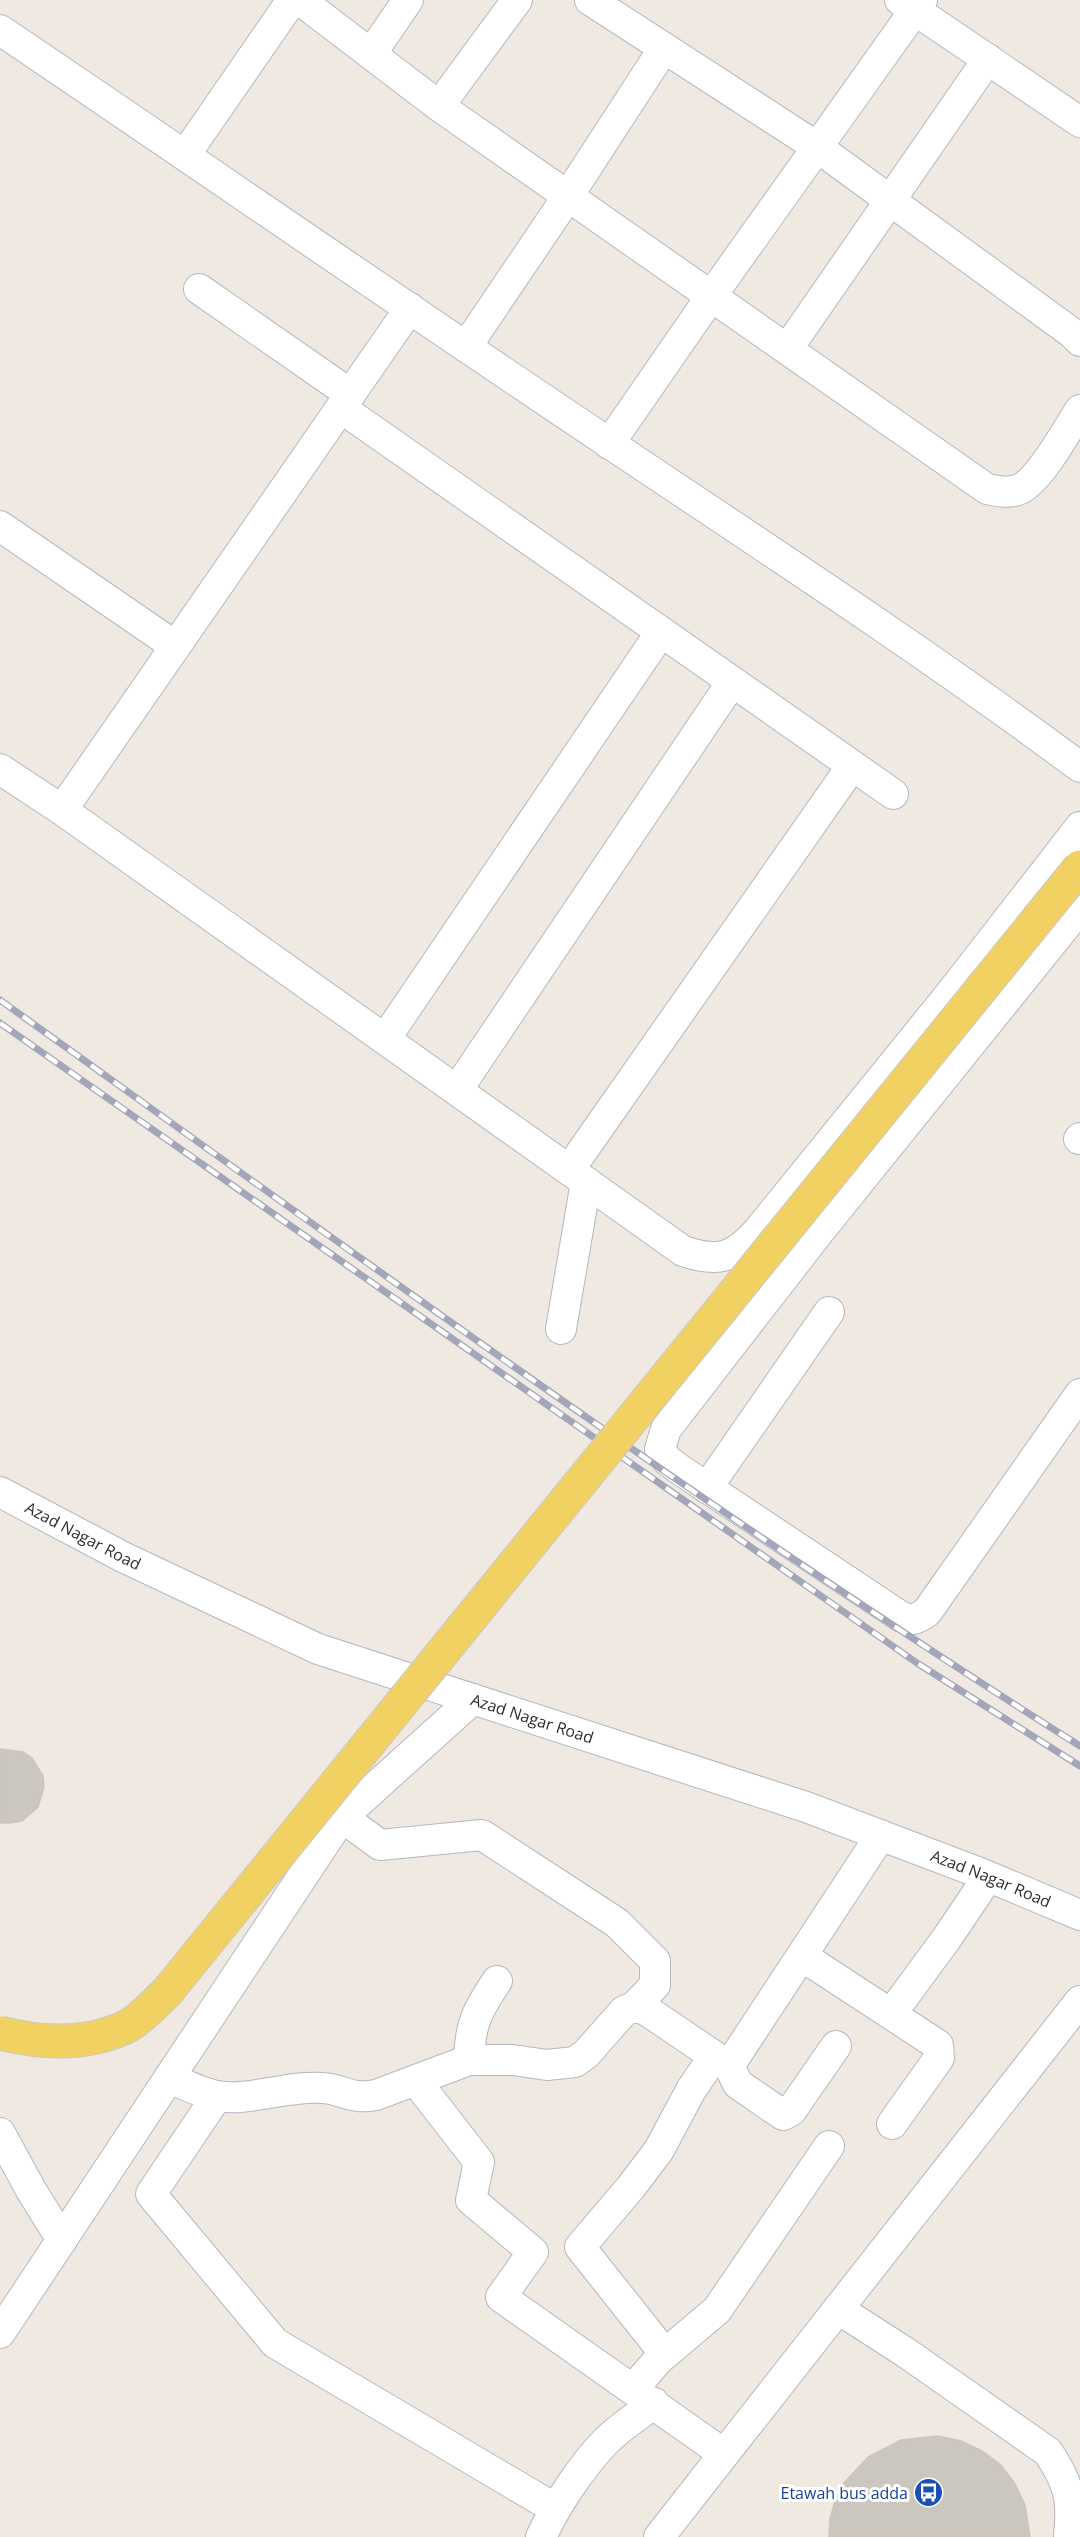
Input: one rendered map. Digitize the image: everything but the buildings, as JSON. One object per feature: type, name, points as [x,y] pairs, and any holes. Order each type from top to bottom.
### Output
[{"type":"main road","points":[[0,2033],[33,2041],[88,2040],[129,2025],[167,1992],[1080,867]]},
{"type":"street","points":[[185,155],[292,0]]},
{"type":"street","points":[[300,0],[440,106],[987,489],[1003,492],[1019,490],[1034,478],[1080,410]]},
{"type":"street","points":[[371,54],[408,0]]},
{"type":"street","points":[[440,106],[517,0]]},
{"type":"street","points":[[590,0],[817,147],[1063,326],[1080,341]]},
{"type":"street","points":[[609,444],[817,147],[913,3],[988,59],[1080,122]]},
{"type":"street","points":[[0,30],[609,444],[731,523],[1004,711],[1080,767]]},
{"type":"street","points":[[466,347],[664,48]]},
{"type":"street","points":[[788,348],[988,59]]},
{"type":"street","points":[[199,289],[345,401],[661,632],[893,794]]},
{"type":"street","points":[[62,810],[410,308]]},
{"type":"street","points":[[0,526],[175,646]]},
{"type":"street","points":[[385,1039],[661,632]]},
{"type":"street","points":[[457,1090],[732,682]]},
{"type":"street","points":[[561,1329],[578,1176],[852,766]]},
{"type":"street","points":[[0,769],[62,810],[683,1251],[705,1258],[724,1256],[744,1247],[951,993],[1080,827]]},
{"type":"street","points":[[1079,1396],[927,1612],[916,1620],[907,1620],[900,1616],[707,1488],[667,1460],[660,1449],[666,1429],[818,1233],[1080,908]]},
{"type":"street","points":[[707,1488],[829,1312]]},
{"type":"street","name":"Azad Nagar Road","points":[[0,1492],[123,1557],[318,1649],[806,1807],[1080,1915]]},
{"type":"street","points":[[0,2334],[342,1817],[473,1699]]},
{"type":"street","points":[[169,2078],[217,2096],[244,2096],[288,2089],[325,2088],[360,2098],[376,2096],[470,2060],[513,2060],[547,2065],[575,2062],[586,2054],[624,2011],[634,2007],[655,1985],[655,1961],[617,1923],[482,1835],[380,1845],[342,1817]]},
{"type":"street","points":[[665,2354],[580,2247],[659,2150],[691,2090],[721,2061],[802,1956],[881,1835]]},
{"type":"street","points":[[891,2014],[988,1877]]},
{"type":"street","points":[[802,1956],[930,2039],[940,2051],[936,2064],[892,2124]]},
{"type":"street","points":[[470,2060],[470,2033],[483,2002],[497,1981]]},
{"type":"street","points":[[663,2535],[1080,2001]]},
{"type":"street","points":[[634,2007],[646,2010],[721,2061],[738,2084],[783,2115],[791,2111],[836,2046]]},
{"type":"street","points":[[416,2081],[479,2162],[471,2200],[533,2252],[501,2297],[724,2454]]},
{"type":"street","points":[[217,2096],[151,2194],[275,2343],[554,2508]]},
{"type":"street","points":[[0,2133],[62,2240]]},
{"type":"street","points":[[541,2537],[554,2508],[565,2497],[579,2473],[644,2396],[665,2354],[717,2310],[829,2146]]},
{"type":"street","points":[[838,2309],[905,2352],[1048,2452],[1064,2476],[1071,2503],[1069,2537]]},
{"type":"railway","points":[[0,1000],[401,1287],[670,1475],[942,1658],[1080,1746]]},
{"type":"railway","points":[[0,1023],[917,1663],[1080,1766]]},
{"type":"place","name":"Etawah bus adda","points":[[929,2493]]}]
